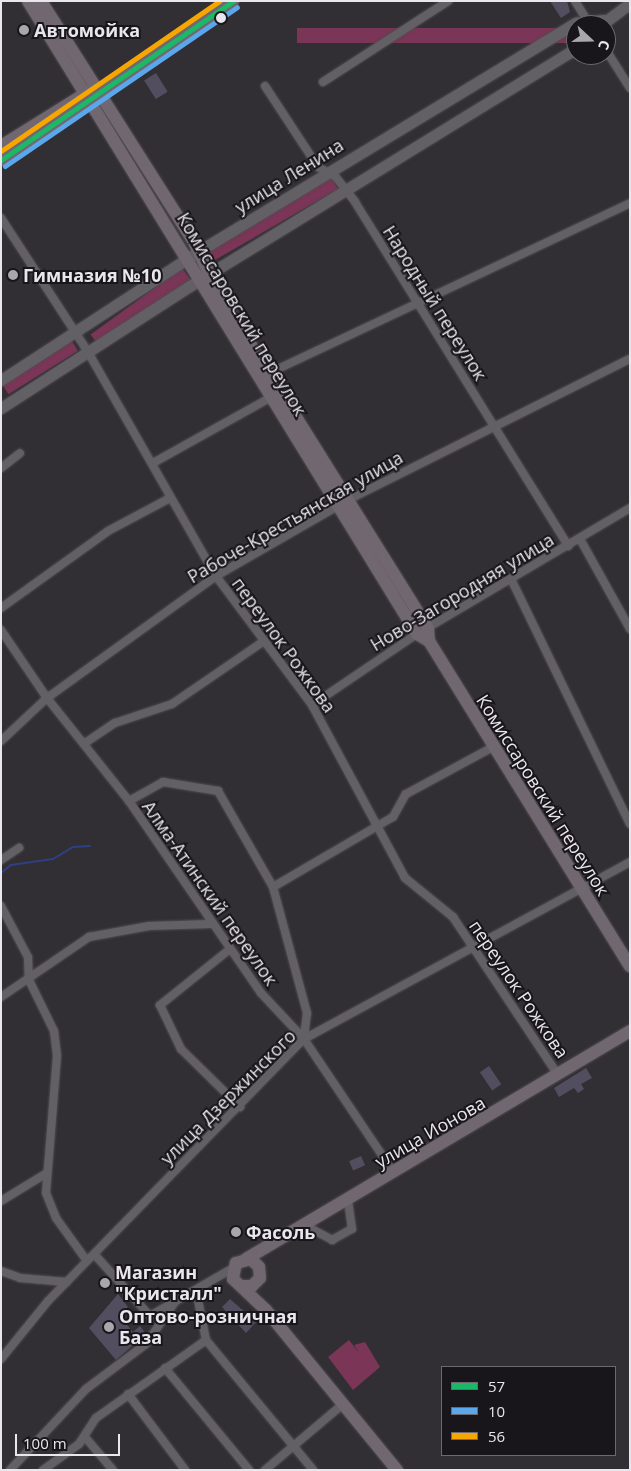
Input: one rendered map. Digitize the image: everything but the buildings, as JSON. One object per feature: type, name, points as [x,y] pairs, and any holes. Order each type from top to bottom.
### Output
[{"type":"main road","name":"Комиссаровский переулок","points":[[28,1],[96,92]]},
{"type":"main road","name":"Комиссаровский переулок","points":[[41,1],[194,255],[264,376],[581,890],[630,966]]},
{"type":"main road","points":[[1,160],[96,92],[233,1]]},
{"type":"main road","points":[[612,15],[630,3]]},
{"type":"main road","name":"улица Ленина","points":[[1,380],[328,171],[566,36]]},
{"type":"main road","points":[[1,408],[566,54]]},
{"type":"main road","points":[[1,146],[96,92]]},
{"type":"main road","name":"Комиссаровский переулок","points":[[264,376],[270,398],[343,503]]},
{"type":"main road","name":"улица Ионова","points":[[236,1278],[246,1258],[348,1202],[630,1031]]},
{"type":"main road","points":[[260,1303],[260,1275],[266,1254],[287,1237]]},
{"type":"main road","points":[[246,1258],[256,1262],[260,1275]]},
{"type":"main road","points":[[236,1278],[252,1286],[260,1275]]},
{"type":"main road","points":[[236,1278],[260,1303],[397,1470]]},
{"type":"street","points":[[323,82],[448,1]]},
{"type":"street","points":[[575,1],[583,15]]},
{"type":"street","points":[[615,65],[630,88]]},
{"type":"street","name":"Народный переулок","points":[[265,86],[318,167],[328,171],[345,191],[418,300],[493,427],[568,546]]},
{"type":"street","points":[[264,376],[418,300],[630,203]]},
{"type":"street","name":"переулок Рожкова","points":[[1,218],[88,352],[216,576],[312,705],[404,878],[452,917],[476,947],[558,1075]]},
{"type":"street","name":"Рабоче-Крестьянская улица","points":[[1,741],[47,698],[216,576],[343,503],[630,359]]},
{"type":"street","points":[[153,463],[270,398]]},
{"type":"street","points":[[1,468],[20,453]]},
{"type":"street","points":[[1,608],[100,536],[170,498]]},
{"type":"street","name":"Ново-Загородняя улица","points":[[312,705],[630,508]]},
{"type":"street","points":[[580,539],[628,619],[630,628]]},
{"type":"street","points":[[512,581],[630,824]]},
{"type":"street","name":"Алма-Атинский переулок","points":[[1,630],[47,698],[85,743],[129,801],[210,924],[230,949],[260,993],[304,1039],[394,1173]]},
{"type":"street","points":[[85,743],[115,723],[172,704],[264,640]]},
{"type":"street","points":[[273,887],[393,817],[406,794],[493,747]]},
{"type":"street","points":[[129,801],[163,782],[218,791],[273,887],[307,1013],[304,1039]]},
{"type":"street","points":[[1,860],[20,848]]},
{"type":"street","name":"улица Дзержинского","points":[[1,1359],[67,1282],[240,1108],[304,1039],[630,862]]},
{"type":"street","points":[[1,906],[28,957],[29,980],[54,1031],[57,1056],[46,1193],[56,1218],[87,1262]]},
{"type":"street","points":[[1,997],[29,980],[66,951],[111,930],[210,924]]},
{"type":"street","points":[[230,949],[160,1005],[181,1049],[240,1108]]},
{"type":"street","points":[[1,1201],[47,1173]]},
{"type":"street","points":[[306,1226],[332,1240],[352,1230],[348,1202]]},
{"type":"street","points":[[95,1255],[150,1316],[218,1279],[236,1278]]},
{"type":"street","points":[[1,1271],[20,1278],[67,1282]]},
{"type":"street","points":[[196,1290],[206,1340],[313,1470]]},
{"type":"street","points":[[10,1470],[86,1389],[146,1344],[175,1302]]},
{"type":"street","points":[[43,1470],[85,1437],[96,1418],[206,1340]]},
{"type":"street","points":[[165,1368],[249,1470]]},
{"type":"street","points":[[128,1394],[185,1470]]},
{"type":"street","points":[[265,1470],[343,1404]]},
{"type":"street","points":[[85,1437],[113,1470]]},
{"type":"shaded area","points":[[297,28],[566,28],[566,43],[297,43]]},
{"type":"shaded area","points":[[331,177],[338,189],[215,260],[208,248]]},
{"type":"shaded area","points":[[182,268],[190,279],[99,346],[91,334]]},
{"type":"shaded area","points":[[70,338],[78,351],[8,394],[1,381]]},
{"type":"shaded area","points":[[349,1340],[359,1353],[354,1345],[365,1342],[380,1367],[353,1390],[328,1357]]},
{"type":"waterway","points":[[1,873],[11,865],[53,859],[73,847],[90,846]]},
{"type":"transit line","name":"56","points":[[1,151],[219,1]]},
{"type":"transit line","name":"57","points":[[1,160],[233,1]]},
{"type":"transit line","name":"10","points":[[5,166],[237,7]]},
{"type":"place","name":"Автомойка","points":[[24,30]]},
{"type":"place","name":"Гимназия №10","points":[[13,275]]},
{"type":"place","name":"Фасоль","points":[[236,1232]]},
{"type":"place","name":"Магазин \"Кристалл\"","points":[[105,1283]]},
{"type":"place","name":"Оптово-розничная База","points":[[109,1327]]}]
